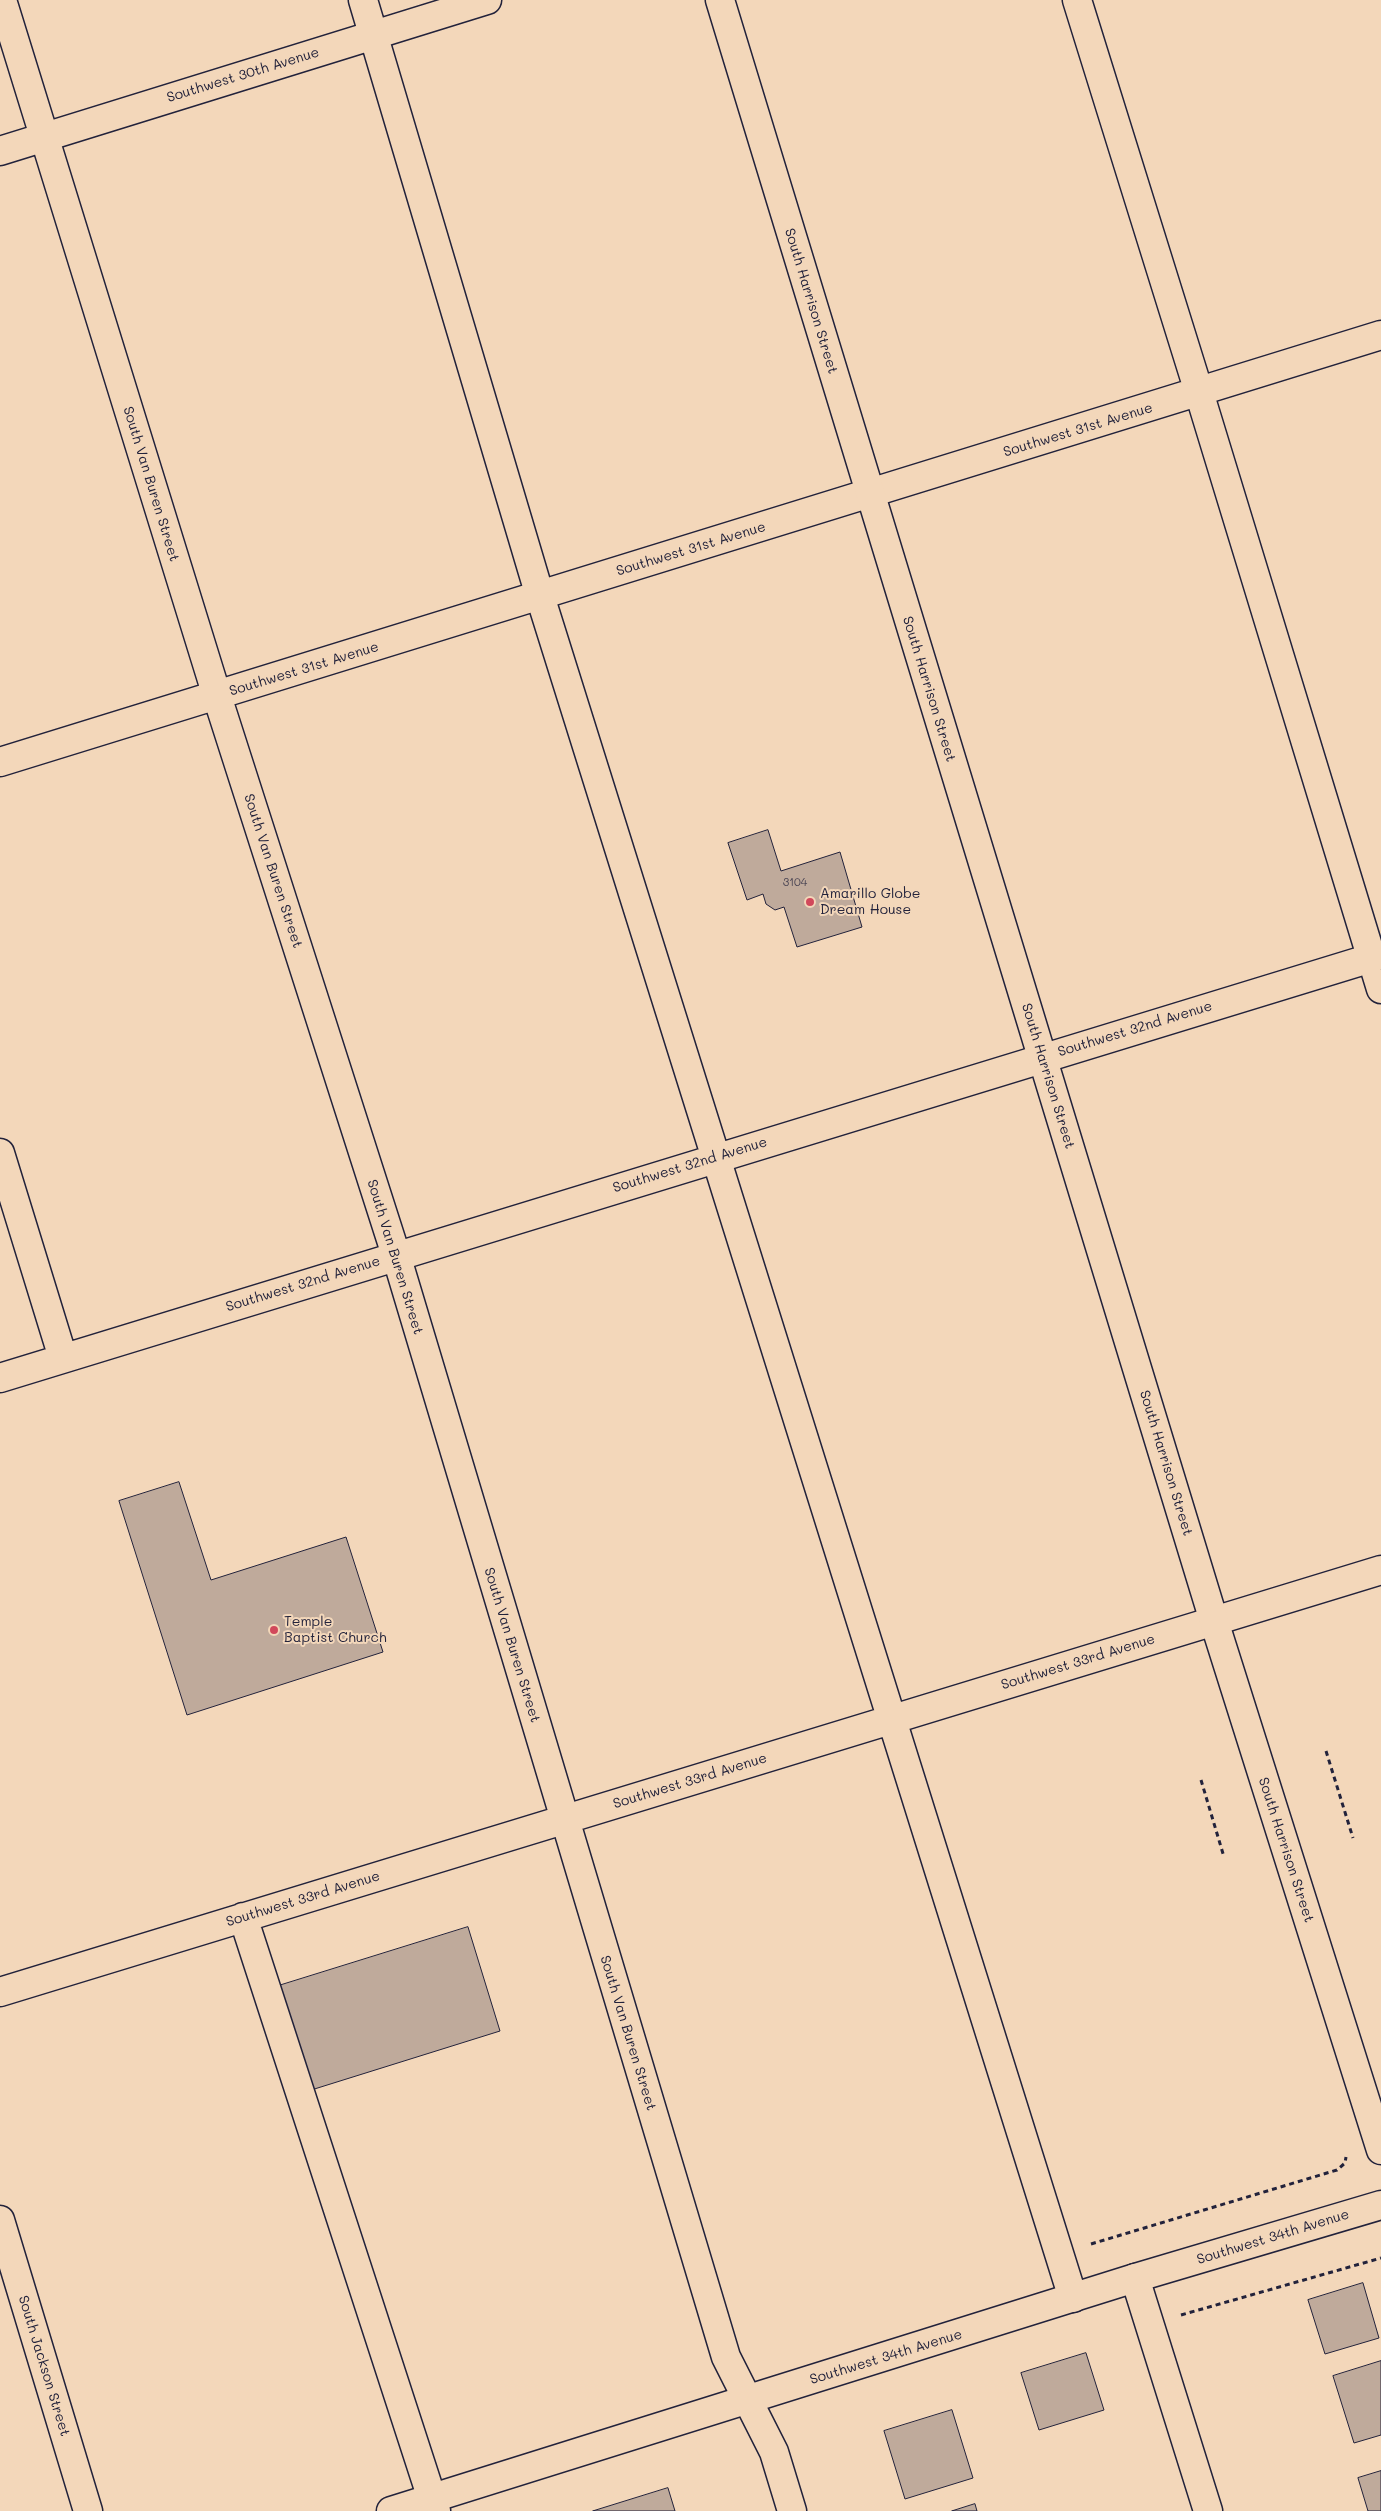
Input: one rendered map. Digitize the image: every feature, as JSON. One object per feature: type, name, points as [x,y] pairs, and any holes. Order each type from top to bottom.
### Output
[{"type":"street","name":"South Van Buren Street","points":[[2,0],[217,696],[396,1255],[726,2357],[774,2452],[792,2511]]},
{"type":"street","points":[[363,0],[540,596],[1072,2298]]},
{"type":"street","name":"Southwest 30th Avenue","points":[[0,150],[487,0]]},
{"type":"street","name":"South Harrison Street","points":[[720,0],[1214,1621],[1381,2150]]},
{"type":"street","points":[[1076,0],[1376,957],[1381,989]]},
{"type":"street","name":"Southwest 31st Avenue","points":[[0,762],[1381,335]]},
{"type":"street","name":"Southwest 32nd Avenue","points":[[0,1378],[1042,1057],[1376,957]]},
{"type":"street","points":[[0,1153],[63,1358]]},
{"type":"street","name":"Southwest 33rd Avenue","points":[[0,1992],[1381,1570]]},
{"type":"street","points":[[242,1917],[434,2505]]},
{"type":"street","name":"Southwest 34th Avenue","points":[[391,2511],[434,2505],[748,2400],[1136,2278],[1381,2205]]},
{"type":"street","name":"South Jackson Street","points":[[0,2220],[88,2511]]},
{"type":"street","points":[[1136,2278],[1208,2511]]},
{"type":"path","points":[[1326,1751],[1353,1838]]},
{"type":"path","points":[[1201,1780],[1224,1857]]},
{"type":"path","points":[[1059,2254],[1336,2170],[1345,2163],[1347,2156]]},
{"type":"path","points":[[1150,2324],[1381,2258]]},
{"type":"building","points":[[768,830],[781,871],[840,852],[862,927],[797,947],[784,907],[775,910],[766,904],[763,894],[747,900],[728,843]]},
{"type":"building","points":[[179,1482],[211,1580],[346,1537],[383,1652],[187,1715],[119,1501]]},
{"type":"building","points":[[468,1927],[500,2031],[308,2091],[275,1987]]},
{"type":"building","points":[[1363,2283],[1379,2338],[1325,2354],[1308,2300]]},
{"type":"building","points":[[1086,2353],[1104,2410],[1039,2430],[1021,2373]]},
{"type":"building","points":[[1381,2361],[1381,2435],[1354,2443],[1333,2376]]},
{"type":"building","points":[[952,2410],[973,2478],[905,2499],[884,2431]]},
{"type":"building","points":[[1381,2471],[1381,2511],[1368,2511],[1358,2478]]},
{"type":"building","points":[[668,2488],[675,2511],[593,2511]]},
{"type":"building","points":[[975,2504],[977,2511],[952,2511]]},
{"type":"place","name":"Amarillo Globe Dream House","points":[[810,902]]},
{"type":"place","name":"Temple Baptist Church","points":[[274,1630]]}]
